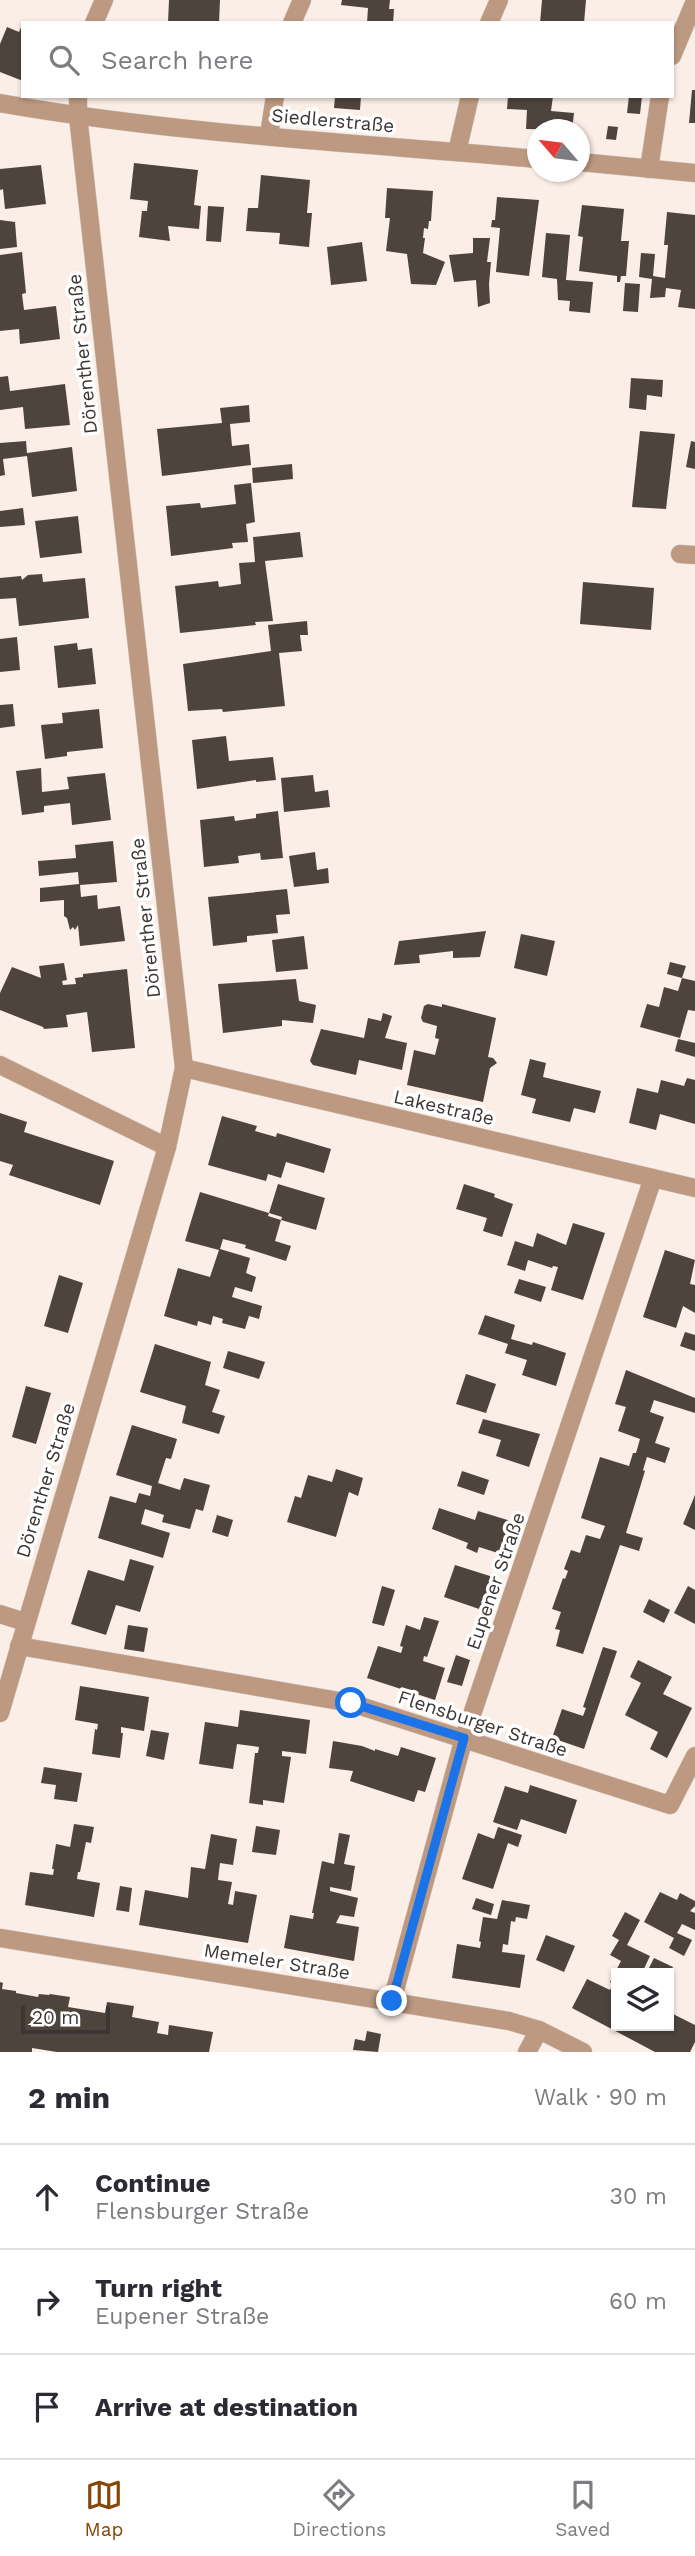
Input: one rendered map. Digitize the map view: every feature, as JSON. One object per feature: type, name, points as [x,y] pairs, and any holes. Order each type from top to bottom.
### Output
[{"type":"street","points":[[95,21],[104,0]]},
{"type":"street","points":[[293,21],[302,0]]},
{"type":"street","points":[[490,21],[499,0]]},
{"type":"street","points":[[674,51],[695,1]]},
{"type":"street","name":"Dörenther Straße","points":[[0,1713],[167,1147],[184,1068],[78,98]]},
{"type":"street","points":[[270,135],[275,98]]},
{"type":"street","points":[[457,152],[470,98]]},
{"type":"street","points":[[649,169],[660,98]]},
{"type":"street","name":"Siedlerstraße","points":[[0,103],[78,116],[527,158]]},
{"type":"street","points":[[590,163],[695,173]]},
{"type":"street","points":[[0,1065],[167,1147]]},
{"type":"street","name":"Lakestraße","points":[[184,1068],[695,1188]]},
{"type":"street","name":"Eupener Straße","points":[[392,2001],[464,1738],[653,1178]]},
{"type":"street","points":[[0,1615],[25,1622]]},
{"type":"street","name":"Flensburger Straße","points":[[19,1646],[351,1703],[670,1805],[695,1756]]},
{"type":"street","name":"Memeler Straße","points":[[0,1938],[509,2021],[539,2030],[583,2052]]},
{"type":"street","points":[[527,2052],[539,2030]]},
{"type":"building","points":[[169,0],[220,0],[219,21],[168,21]]},
{"type":"building","points":[[342,0],[390,0],[389,9],[394,9],[393,21],[367,21],[368,8],[341,5]]},
{"type":"building","points":[[542,0],[586,0],[584,21],[540,21]]},
{"type":"building","points":[[7,27],[19,32],[21,28],[21,80],[0,72],[0,44]]},
{"type":"building","points":[[692,90],[695,90],[695,123],[689,123]]},
{"type":"building","points":[[335,98],[361,98],[360,110],[334,108]]},
{"type":"building","points":[[508,98],[553,98],[551,111],[574,113],[573,119],[527,119],[526,129],[527,110],[507,109]]},
{"type":"building","points":[[629,98],[642,98],[640,114],[627,113]]},
{"type":"building","points":[[608,126],[618,127],[616,140],[606,139]]},
{"type":"building","points":[[134,163],[198,170],[194,205],[201,206],[199,229],[168,226],[170,241],[139,237],[142,211],[147,211],[148,201],[130,199]]},
{"type":"building","points":[[41,165],[46,204],[5,209],[3,189],[0,190],[0,169]]},
{"type":"building","points":[[261,175],[310,180],[307,213],[312,213],[309,247],[279,244],[280,233],[246,231],[248,208],[258,208]]},
{"type":"building","points":[[387,188],[433,191],[431,221],[428,229],[424,228],[423,253],[445,262],[436,285],[411,284],[407,254],[386,251],[390,218],[385,218]]},
{"type":"building","points":[[497,197],[539,200],[529,276],[496,272],[500,228],[491,227],[492,220],[495,220]]},
{"type":"building","points":[[582,205],[624,209],[621,241],[629,241],[626,276],[621,276],[620,282],[617,282],[617,276],[579,271],[583,237],[578,236]]},
{"type":"building","points":[[208,206],[224,207],[221,242],[206,241]]},
{"type":"building","points":[[667,212],[695,215],[695,309],[678,307],[681,290],[666,288],[665,297],[650,298],[652,279],[639,277],[641,253],[655,254],[653,276],[665,278]]},
{"type":"building","points":[[0,220],[15,222],[17,247],[0,249]]},
{"type":"building","points":[[546,233],[570,235],[566,280],[593,282],[590,313],[569,311],[570,301],[558,300],[557,279],[542,277]]},
{"type":"building","points":[[473,238],[490,238],[487,262],[491,262],[490,303],[478,307],[476,280],[454,282],[449,255],[473,253]]},
{"type":"building","points":[[362,242],[367,281],[331,285],[327,247]]},
{"type":"building","points":[[22,252],[26,293],[22,294],[24,310],[56,306],[60,339],[20,344],[19,329],[0,331],[0,255]]},
{"type":"building","points":[[625,283],[640,284],[638,312],[623,311]]},
{"type":"building","points":[[8,376],[10,391],[65,384],[70,425],[25,429],[23,407],[0,410],[0,377]]},
{"type":"building","points":[[631,378],[663,380],[662,397],[647,395],[646,410],[629,408]]},
{"type":"building","points":[[249,405],[250,422],[230,424],[232,446],[249,444],[251,465],[162,476],[157,429],[222,423],[220,408]]},
{"type":"building","points":[[640,431],[675,434],[666,509],[632,507]]},
{"type":"building","points":[[26,441],[27,453],[72,447],[77,491],[32,497],[27,456],[3,459],[5,475],[0,476],[0,443]]},
{"type":"building","points":[[691,441],[695,442],[695,469],[686,467]]},
{"type":"building","points":[[292,464],[293,479],[253,483],[252,468]]},
{"type":"building","points":[[251,483],[255,522],[246,524],[248,542],[232,543],[233,548],[171,556],[166,506],[200,503],[201,508],[236,504],[234,485]]},
{"type":"building","points":[[23,508],[25,525],[0,527],[0,511]]},
{"type":"building","points":[[78,516],[82,553],[40,558],[35,521]]},
{"type":"building","points":[[300,532],[303,557],[265,561],[273,621],[180,633],[175,586],[218,581],[219,587],[241,584],[239,563],[255,562],[253,537]]},
{"type":"building","points":[[42,574],[43,582],[85,578],[89,618],[19,626],[16,598],[0,599],[0,578],[21,576],[22,580],[28,575]]},
{"type":"building","points":[[583,582],[654,588],[651,630],[580,624]]},
{"type":"building","points":[[307,621],[308,635],[300,635],[302,651],[279,653],[285,706],[223,712],[222,709],[188,711],[183,664],[271,651],[268,625]]},
{"type":"building","points":[[17,637],[20,670],[0,672],[0,639]]},
{"type":"building","points":[[77,643],[78,650],[92,648],[96,684],[58,688],[54,646]]},
{"type":"building","points":[[13,704],[15,726],[0,728],[0,705]]},
{"type":"building","points":[[99,709],[103,748],[67,752],[67,756],[45,759],[41,725],[63,723],[62,713]]},
{"type":"building","points":[[226,736],[229,761],[273,757],[276,780],[256,780],[197,789],[192,740]]},
{"type":"building","points":[[41,768],[42,792],[69,789],[67,777],[105,773],[111,820],[72,825],[70,803],[44,806],[44,812],[22,815],[16,771]]},
{"type":"building","points":[[313,775],[315,792],[328,790],[330,807],[284,812],[281,778]]},
{"type":"building","points":[[278,811],[283,858],[261,860],[260,853],[238,856],[239,863],[204,867],[200,820],[234,816],[235,821]]},
{"type":"building","points":[[113,841],[117,882],[80,885],[81,897],[97,895],[98,909],[120,906],[125,941],[80,946],[78,925],[75,930],[73,927],[70,930],[64,916],[64,900],[40,902],[40,888],[79,884],[78,872],[39,876],[38,861],[76,858],[75,845]]},
{"type":"building","points":[[315,852],[317,870],[328,868],[329,883],[294,887],[289,856]]},
{"type":"building","points":[[287,889],[290,914],[276,915],[278,933],[247,936],[247,942],[213,946],[208,897]]},
{"type":"building","points":[[486,931],[480,957],[453,958],[453,951],[419,955],[420,963],[394,965],[399,941]]},
{"type":"building","points":[[521,934],[555,941],[547,976],[514,968]]},
{"type":"building","points":[[304,936],[308,969],[276,972],[272,940]]},
{"type":"building","points":[[670,962],[686,966],[682,978],[667,974]]},
{"type":"building","points":[[64,963],[67,980],[62,981],[63,985],[76,984],[75,978],[83,977],[83,974],[127,969],[135,1048],[92,1052],[87,1012],[66,1015],[68,1027],[44,1029],[0,1010],[0,993],[12,967],[41,978],[39,966]]},
{"type":"building","points":[[682,978],[695,981],[695,1011],[688,1010],[680,1038],[640,1027],[647,1004],[659,1007],[664,987],[678,991]]},
{"type":"building","points":[[296,979],[299,1001],[316,1005],[313,1023],[282,1020],[282,1026],[223,1033],[218,984]]},
{"type":"building","points":[[428,1004],[442,1007],[442,1004],[496,1018],[488,1057],[497,1063],[490,1068],[483,1102],[407,1085],[414,1050],[435,1055],[439,1039],[435,1038],[437,1026],[423,1022],[421,1018],[424,1006]]},
{"type":"building","points":[[383,1013],[392,1016],[385,1038],[407,1043],[402,1070],[359,1060],[356,1075],[313,1065],[310,1061],[321,1029],[364,1038],[368,1018],[381,1021]]},
{"type":"building","points":[[678,1039],[695,1043],[695,1057],[675,1051]]},
{"type":"building","points":[[530,1059],[546,1063],[543,1077],[601,1091],[595,1113],[574,1108],[570,1122],[532,1113],[536,1099],[521,1095]]},
{"type":"building","points":[[687,1078],[695,1080],[695,1124],[660,1114],[656,1130],[629,1123],[637,1088],[658,1093],[661,1080],[684,1086]]},
{"type":"building","points":[[0,1113],[27,1122],[24,1132],[114,1161],[100,1205],[9,1175],[13,1165],[0,1161]]},
{"type":"building","points":[[222,1116],[257,1126],[255,1131],[276,1137],[277,1133],[331,1149],[324,1173],[286,1162],[281,1178],[268,1174],[266,1181],[208,1165]]},
{"type":"building","points":[[278,1184],[325,1198],[316,1230],[281,1220],[282,1217],[269,1213]]},
{"type":"building","points":[[464,1184],[495,1194],[494,1197],[513,1204],[502,1237],[483,1231],[487,1218],[456,1209]]},
{"type":"building","points":[[200,1192],[269,1213],[268,1216],[281,1220],[275,1241],[291,1246],[286,1261],[223,1239],[220,1249],[250,1258],[246,1273],[256,1277],[252,1292],[235,1287],[232,1297],[262,1306],[259,1319],[249,1316],[245,1329],[222,1323],[223,1319],[213,1316],[211,1325],[198,1321],[197,1326],[164,1316],[178,1268],[210,1277],[219,1250],[185,1241]]},
{"type":"building","points":[[573,1223],[605,1233],[583,1300],[551,1290],[558,1267],[552,1268],[528,1260],[525,1271],[507,1265],[515,1241],[533,1247],[537,1233],[566,1245]]},
{"type":"building","points":[[665,1250],[695,1260],[690,1284],[695,1285],[695,1313],[683,1306],[676,1328],[643,1317]]},
{"type":"building","points":[[59,1275],[83,1283],[68,1333],[44,1326]]},
{"type":"building","points":[[519,1279],[546,1287],[541,1302],[514,1293]]},
{"type":"building","points":[[485,1315],[515,1325],[511,1339],[532,1345],[533,1342],[566,1353],[556,1386],[522,1375],[527,1360],[505,1353],[508,1344],[478,1334]]},
{"type":"building","points":[[685,1332],[695,1335],[695,1351],[680,1346]]},
{"type":"building","points":[[155,1344],[211,1362],[205,1385],[220,1390],[212,1412],[225,1416],[219,1434],[182,1423],[186,1406],[140,1392]]},
{"type":"building","points":[[228,1351],[265,1362],[259,1379],[223,1368]]},
{"type":"building","points":[[626,1370],[695,1398],[695,1413],[654,1400],[650,1412],[664,1417],[655,1443],[670,1448],[665,1463],[647,1457],[626,1533],[643,1538],[639,1551],[620,1545],[583,1654],[556,1646],[560,1630],[555,1629],[561,1612],[552,1609],[568,1571],[564,1569],[571,1550],[580,1553],[586,1535],[600,1539],[605,1526],[581,1518],[600,1457],[629,1466],[633,1453],[636,1453],[640,1439],[618,1431],[626,1407],[615,1404]]},
{"type":"building","points":[[466,1374],[496,1384],[486,1413],[456,1404]]},
{"type":"building","points":[[26,1386],[51,1393],[36,1444],[12,1437]]},
{"type":"building","points":[[483,1419],[540,1434],[529,1467],[496,1456],[501,1440],[478,1433]]},
{"type":"building","points":[[132,1425],[177,1439],[171,1459],[166,1458],[158,1483],[180,1490],[184,1478],[210,1485],[203,1511],[196,1509],[190,1529],[162,1522],[164,1515],[145,1509],[141,1524],[170,1533],[163,1558],[98,1538],[110,1496],[136,1503],[139,1493],[150,1496],[152,1486],[116,1475]]},
{"type":"building","points":[[336,1469],[363,1478],[358,1496],[349,1492],[336,1537],[287,1522],[295,1496],[301,1498],[308,1475],[332,1482]]},
{"type":"building","points":[[462,1471],[489,1480],[484,1495],[457,1486]]},
{"type":"building","points":[[695,1495],[695,1530],[683,1524]]},
{"type":"building","points":[[439,1508],[475,1520],[478,1511],[511,1521],[501,1554],[479,1547],[477,1553],[466,1548],[468,1543],[432,1529]]},
{"type":"building","points":[[217,1515],[233,1520],[228,1537],[212,1532]]},
{"type":"building","points":[[130,1559],[154,1566],[140,1612],[116,1605],[106,1635],[71,1624],[88,1570],[124,1581]]},
{"type":"building","points":[[455,1565],[493,1577],[482,1610],[444,1597]]},
{"type":"building","points":[[382,1586],[395,1590],[384,1626],[372,1623]]},
{"type":"building","points":[[688,1586],[695,1590],[695,1624],[674,1613]]},
{"type":"building","points":[[649,1599],[670,1610],[664,1623],[643,1612]]},
{"type":"building","points":[[424,1617],[439,1621],[427,1657],[424,1656],[423,1661],[445,1668],[435,1700],[367,1678],[378,1646],[401,1653],[403,1647],[400,1646],[406,1625],[420,1630]]},
{"type":"building","points":[[128,1625],[148,1628],[144,1652],[124,1649]]},
{"type":"building","points":[[603,1647],[617,1651],[584,1749],[552,1738],[562,1709],[583,1716],[586,1708],[583,1707]]},
{"type":"building","points":[[456,1655],[470,1660],[462,1686],[447,1682]]},
{"type":"building","points":[[638,1660],[672,1677],[663,1694],[692,1708],[667,1758],[650,1749],[658,1732],[625,1715],[641,1683],[630,1677]]},
{"type":"building","points":[[80,1686],[149,1697],[144,1731],[121,1727],[123,1733],[120,1758],[92,1754],[98,1724],[75,1720]]},
{"type":"building","points":[[240,1710],[310,1720],[306,1754],[282,1751],[282,1756],[291,1757],[284,1803],[263,1800],[263,1805],[249,1803],[255,1753],[258,1753],[259,1747],[237,1744],[233,1769],[199,1764],[205,1722],[238,1727]]},
{"type":"building","points":[[151,1730],[169,1733],[164,1760],[146,1756]]},
{"type":"building","points":[[333,1741],[398,1756],[401,1747],[436,1758],[425,1792],[418,1790],[414,1802],[350,1781],[353,1771],[329,1768]]},
{"type":"building","points":[[44,1767],[82,1773],[77,1802],[54,1799],[56,1785],[41,1783]]},
{"type":"building","points":[[530,1785],[577,1800],[566,1834],[521,1819],[517,1830],[493,1822],[505,1786],[528,1793]]},
{"type":"building","points":[[74,1824],[94,1827],[91,1843],[86,1842],[77,1879],[100,1883],[94,1917],[25,1905],[30,1872],[53,1875],[56,1844],[70,1847]]},
{"type":"building","points":[[256,1826],[280,1830],[276,1855],[252,1852]]},
{"type":"building","points":[[498,1827],[522,1835],[518,1847],[508,1843],[493,1889],[462,1879],[478,1833],[494,1839]]},
{"type":"building","points":[[339,1833],[350,1835],[344,1864],[355,1866],[351,1891],[330,1887],[330,1891],[358,1898],[354,1917],[340,1915],[336,1923],[359,1927],[354,1961],[284,1948],[290,1915],[313,1919],[322,1861],[334,1864]]},
{"type":"building","points":[[211,1834],[237,1839],[233,1865],[220,1863],[218,1880],[232,1882],[228,1904],[233,1905],[235,1891],[257,1895],[248,1943],[139,1925],[145,1890],[188,1898],[191,1867],[205,1869]]},
{"type":"building","points":[[120,1886],[132,1888],[129,1912],[116,1910]]},
{"type":"building","points":[[660,1892],[677,1900],[680,1893],[695,1901],[695,1906],[690,1911],[695,1913],[695,1930],[682,1924],[677,1933],[692,1940],[684,1956],[669,1948],[674,1938],[644,1922]]},
{"type":"building","points":[[476,1898],[494,1904],[491,1915],[472,1909]]},
{"type":"building","points":[[502,1900],[530,1905],[527,1919],[516,1917],[515,1922],[511,1921],[508,1945],[503,1944],[502,1952],[525,1955],[520,1988],[452,1978],[457,1944],[480,1948],[483,1917],[497,1919]]},
{"type":"building","points":[[625,1912],[640,1920],[627,1945],[650,1956],[644,1968],[617,1968],[621,1961],[610,1955],[619,1940],[612,1936]]},
{"type":"building","points":[[546,1935],[575,1946],[564,1972],[536,1960]]},
{"type":"building","points":[[654,1958],[673,1967],[672,1968],[649,1968]]},
{"type":"building","points":[[587,1979],[610,1990],[611,1988],[611,2029],[572,2008]]},
{"type":"building","points":[[0,1982],[3,1983],[2,1989],[16,1993],[38,1997],[39,1994],[50,1994],[70,1997],[68,2007],[105,2013],[107,2002],[134,2006],[132,2017],[159,2022],[157,2033],[168,2035],[169,2025],[213,2032],[209,2052],[57,2052],[32,2048],[32,2052],[0,2052]]},
{"type":"building","points":[[674,2014],[695,2025],[695,2042],[690,2052],[655,2052],[615,2031],[674,2031]]},
{"type":"building","points":[[367,2031],[381,2034],[378,2052],[353,2050],[355,2039],[365,2041]]},
{"type":"route","points":[[351,1703],[464,1738],[392,2001]]}]
